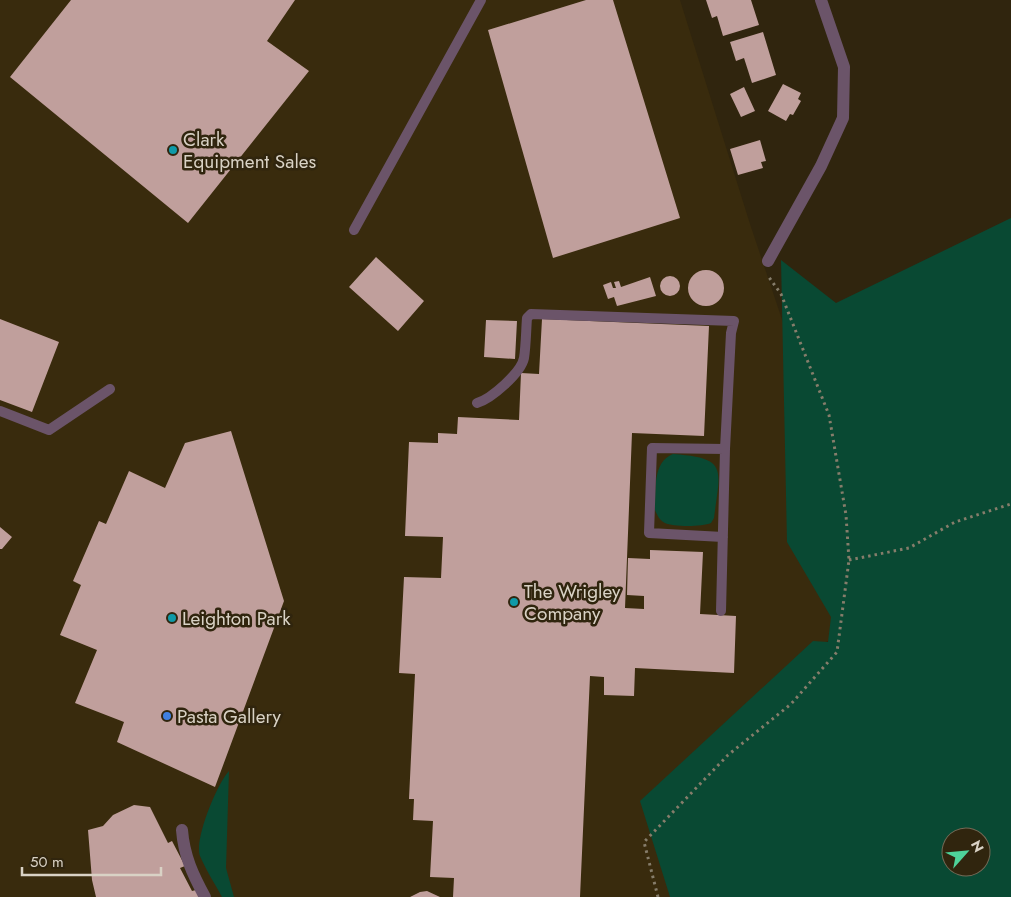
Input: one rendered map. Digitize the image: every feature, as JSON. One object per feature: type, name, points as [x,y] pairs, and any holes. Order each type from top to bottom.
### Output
[{"type":"street","points":[[768,261],[820,166],[843,118],[844,67],[821,0]]},
{"type":"street","points":[[182,830],[183,846],[188,865],[206,897]]},
{"type":"lane","points":[[354,230],[481,0]]},
{"type":"lane","points":[[477,402],[484,401],[500,389],[520,367],[524,358],[527,318],[531,314],[734,321],[731,333],[725,449],[721,611]]},
{"type":"lane","points":[[0,411],[49,430],[110,389]]},
{"type":"lane","points":[[723,537],[649,533],[652,448],[725,449]]},
{"type":"path","points":[[658,897],[644,842],[728,755],[790,704],[837,652],[849,560],[846,515],[829,415],[781,294],[769,277],[761,274]]},
{"type":"path","points":[[849,560],[910,548],[955,522],[1011,504]]},
{"type":"shaded area","points":[[0,0],[680,0],[750,224],[881,615],[822,644],[672,897],[0,897]]},
{"type":"green space","points":[[1011,218],[1011,897],[670,897],[640,801],[813,641],[828,642],[831,617],[787,542],[781,260],[836,303]]},
{"type":"green space","points":[[673,454],[704,459],[712,463],[717,469],[718,488],[714,518],[711,523],[681,526],[663,522],[658,516],[655,510],[656,478],[661,463]]},
{"type":"green space","points":[[229,771],[226,868],[234,897],[222,897],[202,861],[199,848],[203,825],[213,799]]},
{"type":"building","name":"Clark Equipment Sales","points":[[71,0],[295,0],[267,41],[309,71],[188,223],[10,77]]},
{"type":"building","points":[[586,0],[613,0],[680,218],[553,258],[488,30]]},
{"type":"building","points":[[706,0],[751,0],[759,25],[723,36],[717,16],[712,18]]},
{"type":"building","points":[[763,32],[776,75],[752,83],[744,58],[736,61],[730,42]]},
{"type":"building","points":[[783,84],[801,93],[798,99],[801,101],[793,115],[790,114],[786,121],[768,111]]},
{"type":"building","points":[[744,87],[755,111],[741,117],[730,94]]},
{"type":"building","points":[[760,140],[766,161],[761,162],[763,168],[738,175],[730,149]]},
{"type":"building","points":[[376,257],[424,301],[398,331],[349,287]]},
{"type":"building","points":[[706,270],[713,271],[719,275],[723,281],[723,295],[719,301],[713,305],[706,306],[699,305],[693,301],[689,295],[688,288],[689,281],[693,275],[699,271]]},
{"type":"building","points":[[666,276],[674,276],[680,282],[680,290],[674,296],[666,296],[660,290],[660,282]]},
{"type":"building","points":[[650,277],[656,296],[617,306],[614,297],[608,299],[603,285],[611,282],[613,288],[616,288],[614,282],[619,281],[621,287]]},
{"type":"building","points":[[0,319],[59,342],[32,412],[0,400]]},
{"type":"building","name":"The Wrigley Company","points":[[542,319],[709,326],[704,436],[632,433],[625,608],[644,609],[644,596],[627,595],[628,558],[650,559],[650,550],[703,552],[700,614],[736,616],[734,673],[635,668],[634,696],[604,695],[604,677],[590,676],[580,897],[453,897],[454,878],[430,877],[433,821],[413,820],[414,799],[409,799],[415,674],[399,673],[404,577],[441,578],[443,537],[405,536],[409,442],[438,443],[438,433],[457,434],[458,417],[519,420],[521,373],[539,374]]},
{"type":"building","points":[[486,320],[517,321],[515,359],[484,357]]},
{"type":"building","name":"Leighton Park","points":[[231,431],[284,601],[215,787],[117,742],[124,722],[75,703],[97,650],[60,635],[81,585],[73,581],[99,521],[106,524],[129,471],[165,488],[185,443]]},
{"type":"building","points":[[0,527],[12,537],[2,549],[0,549]]},
{"type":"building","points":[[134,805],[150,807],[168,843],[172,841],[185,866],[180,868],[192,891],[196,890],[199,897],[96,897],[92,880],[88,830],[103,826],[113,815]]},
{"type":"building","points":[[427,891],[440,897],[410,897],[420,892]]},
{"type":"place","name":"Clark Equipment Sales","points":[[173,150]]},
{"type":"place","name":"The Wrigley Company","points":[[514,602]]},
{"type":"place","name":"Leighton Park","points":[[172,618]]},
{"type":"place","name":"Pasta Gallery","points":[[167,716]]}]
